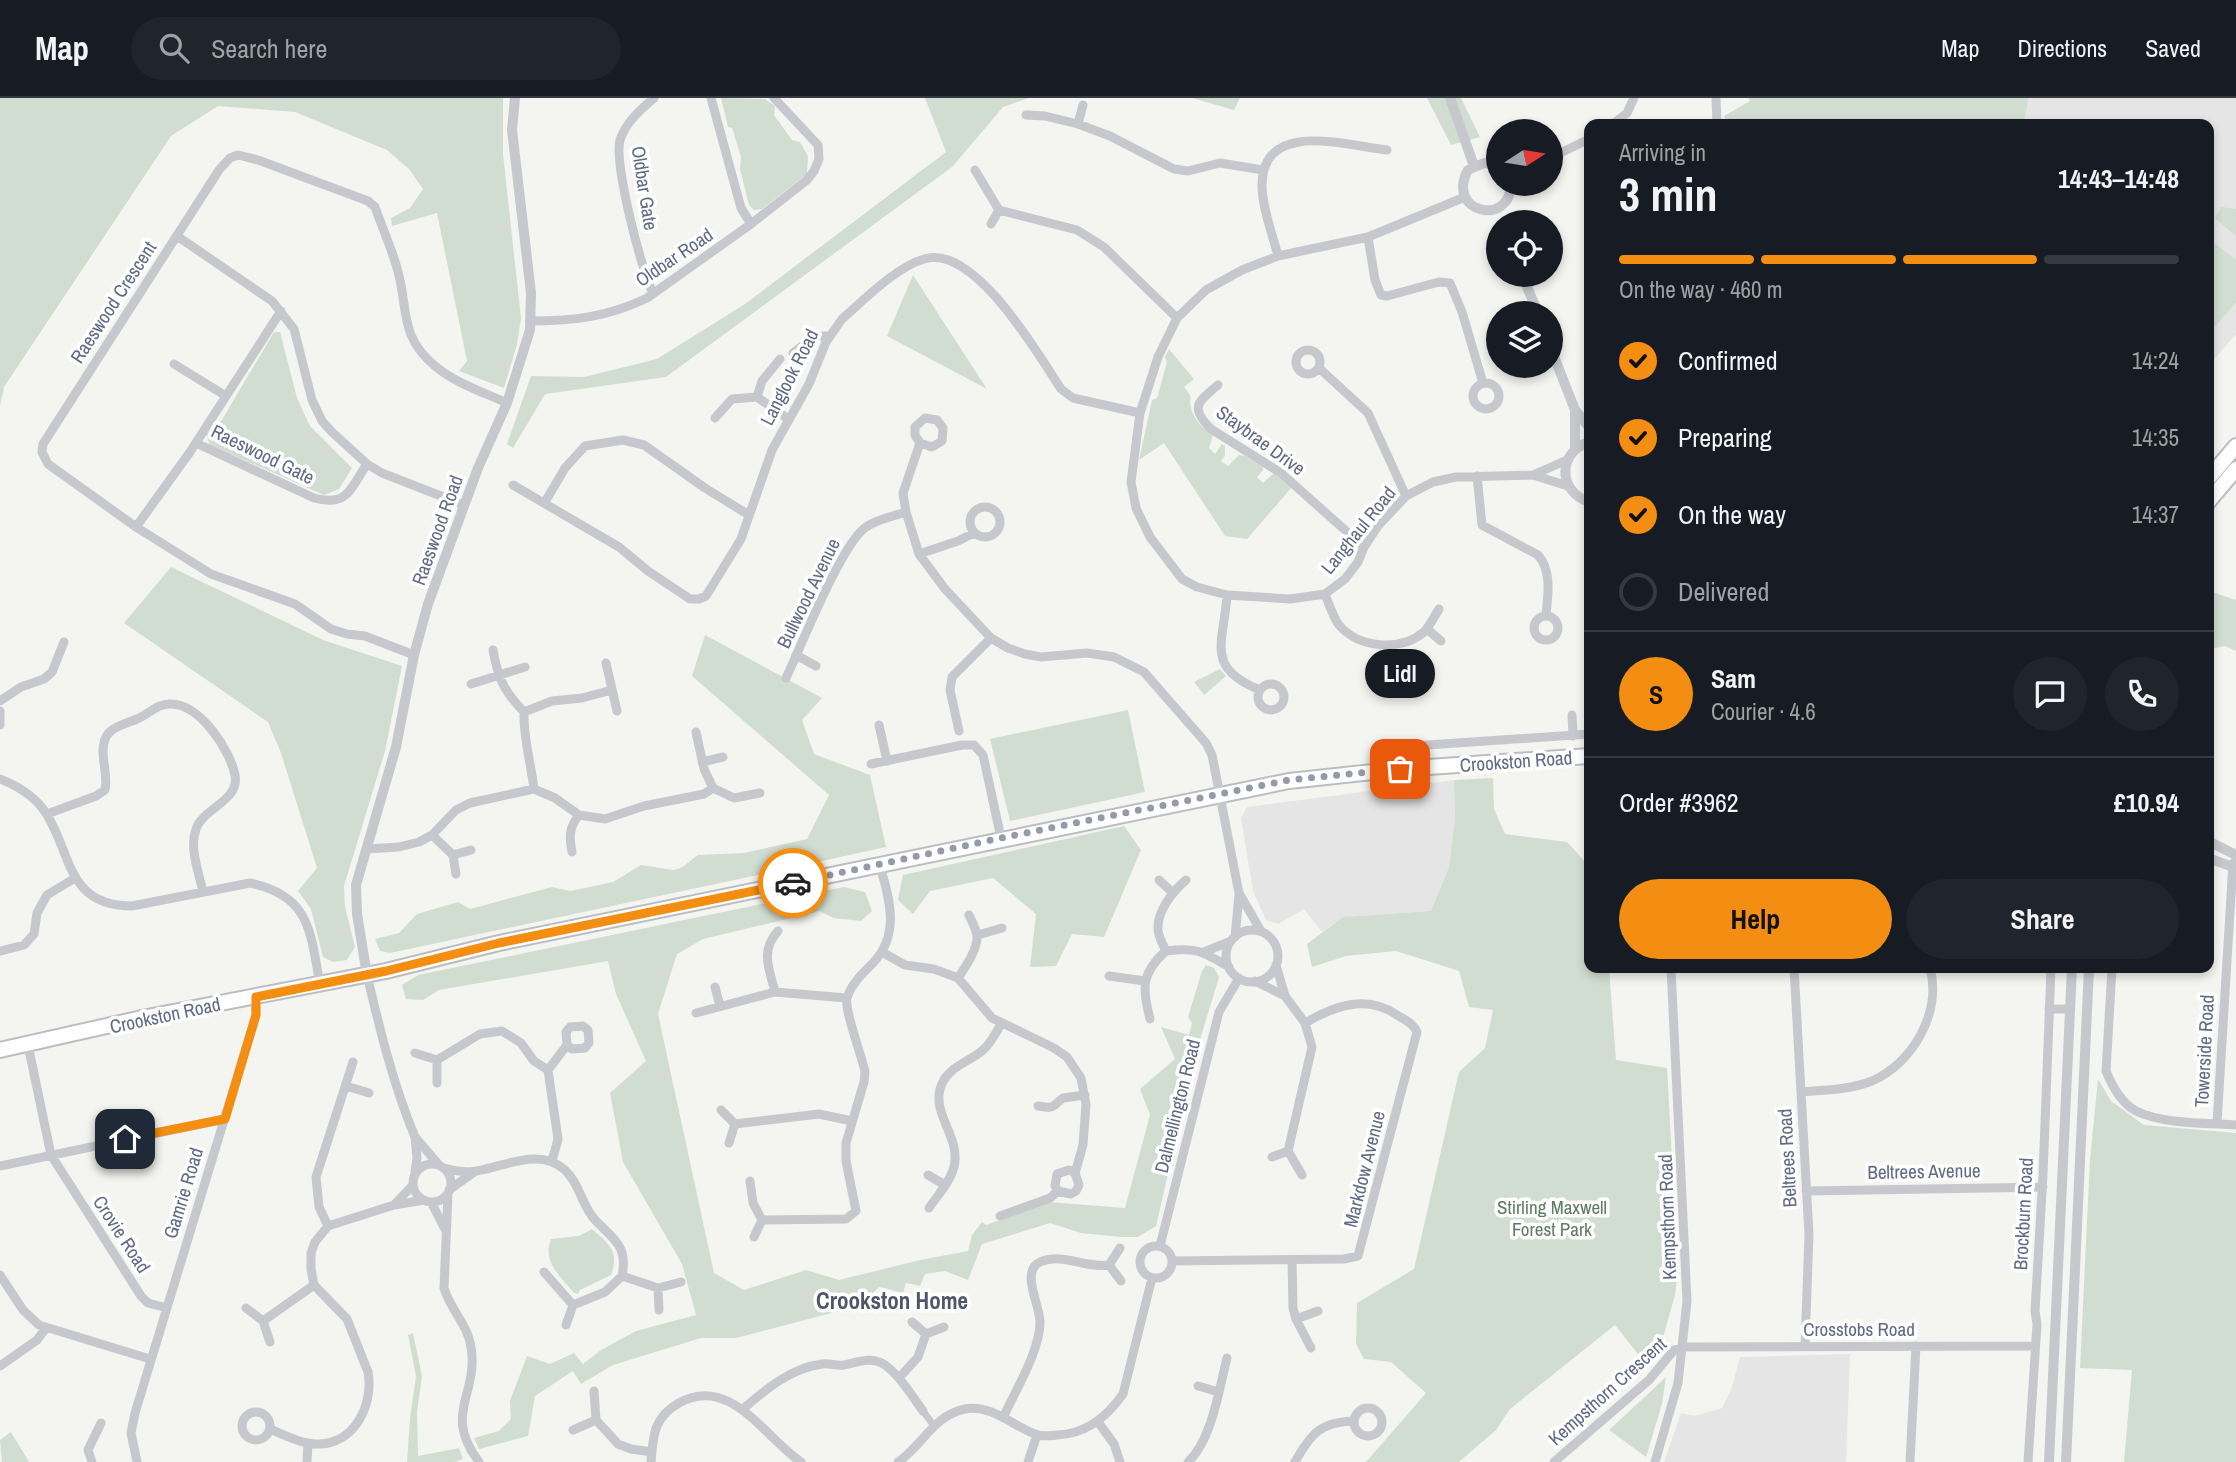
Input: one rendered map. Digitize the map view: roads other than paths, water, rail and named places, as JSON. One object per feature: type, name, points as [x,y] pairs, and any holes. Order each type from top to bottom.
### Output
[{"type":"main road","points":[[2214,472],[2236,446]]},
{"type":"main road","points":[[2214,495],[2236,469]]},
{"type":"main road","name":"Crookston Road","points":[[0,1050],[142,1018],[368,975],[499,943],[1289,780],[1400,769],[1584,757]]},
{"type":"street","name":"Raeswood Road","points":[[368,975],[355,899],[356,886],[396,747],[414,655],[428,604],[464,505],[507,403],[528,341],[531,293],[512,130],[516,98]]},
{"type":"street","name":"Oldbar Gate","points":[[653,293],[639,256],[619,146],[629,122],[654,98]]},
{"type":"street","points":[[711,98],[741,208],[751,224]]},
{"type":"street","name":"Oldbar Road","points":[[530,321],[570,321],[633,304],[653,293],[751,224],[807,180],[819,159],[818,145],[774,98]]},
{"type":"street","points":[[1450,98],[1474,166]]},
{"type":"street","points":[[1619,119],[1627,113],[1634,98]]},
{"type":"street","points":[[1716,98],[1717,119]]},
{"type":"street","points":[[1078,124],[1083,105]]},
{"type":"street","points":[[1026,115],[1045,116],[1078,124],[1110,136],[1174,169],[1188,171],[1220,163],[1263,170]]},
{"type":"street","points":[[1278,256],[1262,189],[1263,170],[1276,150],[1302,140],[1387,150]]},
{"type":"street","points":[[1563,153],[1584,146]]},
{"type":"street","name":"Raeswood Crescent","points":[[414,655],[365,636],[331,629],[295,604],[211,574],[136,527],[48,464],[42,452],[43,444],[219,170],[225,162],[238,155],[368,201],[375,207],[398,271],[404,318],[418,348],[436,368],[451,378],[507,403]]},
{"type":"street","points":[[1486,163],[1474,166],[1464,178],[1465,197],[1477,209],[1485,211],[1496,209],[1510,196]]},
{"type":"street","points":[[975,170],[999,210],[1077,230],[1104,247],[1177,318]]},
{"type":"street","name":"Langhaul Road","points":[[1465,197],[1368,237],[1278,256],[1242,270],[1206,290],[1177,318],[1158,358],[1140,413],[1131,482],[1136,508],[1150,537],[1182,579],[1198,587],[1227,595],[1290,599],[1325,594],[1345,579],[1378,526],[1406,496],[1433,482],[1477,476],[1533,475],[1568,486]]},
{"type":"street","points":[[991,224],[999,210]]},
{"type":"street","points":[[177,236],[272,301],[281,311],[294,328],[312,400],[323,421],[367,464],[382,473],[464,505]]},
{"type":"street","points":[[1368,237],[1374,281],[1381,295],[1387,296],[1439,282],[1450,283],[1462,312],[1483,383]]},
{"type":"street","name":"Langlook Road","points":[[513,485],[618,548],[690,600],[706,596],[741,539],[772,450],[809,384],[830,336],[842,319],[901,270],[927,257],[944,258],[968,270],[1008,310],[1061,389],[1073,398],[1140,413]]},
{"type":"street","name":"Raeswood Gate","points":[[281,311],[196,443],[328,502],[338,501],[344,496],[367,464]]},
{"type":"street","points":[[793,353],[816,336],[830,336]]},
{"type":"street","points":[[757,397],[762,381],[780,359]]},
{"type":"street","points":[[174,364],[226,396]]},
{"type":"street","points":[[1319,368],[1368,414],[1406,496]]},
{"type":"street","points":[[1562,378],[1575,410],[1584,421]]},
{"type":"street","name":"Staybrae Drive","points":[[1218,385],[1200,401],[1197,409],[1211,429],[1282,473],[1364,547]]},
{"type":"street","points":[[715,418],[732,399],[757,397],[788,419]]},
{"type":"street","points":[[1575,410],[1575,449]]},
{"type":"street","points":[[545,502],[565,468],[585,446],[623,440],[645,445],[705,488],[749,515]]},
{"type":"street","points":[[136,527],[196,443]]},
{"type":"street","points":[[919,443],[903,493],[919,554],[937,580],[991,638],[1024,654],[1041,657],[1087,653],[1114,657],[1144,672],[1206,743],[1215,766],[1240,894],[1261,932],[1272,940],[1278,954],[1276,965],[1268,976],[1255,981]]},
{"type":"street","points":[[1584,444],[1575,449],[1567,460],[1564,473],[1568,486],[1584,501]]},
{"type":"street","name":"Langhaul Road","points":[[1533,475],[1567,460]]},
{"type":"street","points":[[1477,476],[1482,525],[1538,555],[1544,562],[1548,593],[1546,615]]},
{"type":"street","name":"Bullwood Avenue","points":[[786,678],[835,571],[854,539],[866,526],[906,512]]},
{"type":"street","points":[[919,554],[974,533]]},
{"type":"street","points":[[1325,594],[1339,624],[1361,641],[1380,645],[1406,643],[1427,629],[1439,609]]},
{"type":"street","points":[[1227,595],[1226,615],[1220,635],[1223,661],[1232,675],[1260,690]]},
{"type":"street","points":[[1427,629],[1441,641]]},
{"type":"street","points":[[959,731],[950,690],[952,677],[991,638]]},
{"type":"street","points":[[0,701],[21,687],[44,679],[52,672],[64,642]]},
{"type":"street","points":[[493,650],[498,677],[507,694],[524,712],[523,726],[534,789]]},
{"type":"street","points":[[796,655],[816,666]]},
{"type":"street","points":[[606,663],[617,711]]},
{"type":"street","points":[[471,684],[525,667]]},
{"type":"street","points":[[524,712],[552,701],[582,698],[612,690]]},
{"type":"street","points":[[47,814],[96,796],[104,790],[104,743],[110,731],[147,715],[159,705],[172,704],[194,712],[211,727],[230,761],[236,784],[229,795],[197,825],[194,844],[202,892]]},
{"type":"street","points":[[0,711],[0,725]]},
{"type":"street","name":"Crookston Road","points":[[1572,715],[1573,736]]},
{"type":"street","points":[[878,725],[887,761]]},
{"type":"street","points":[[696,732],[702,762],[713,788],[734,798],[760,793]]},
{"type":"street","name":"Crookston Road","points":[[1400,769],[1398,747],[1584,735]]},
{"type":"street","points":[[871,764],[962,745],[974,745],[983,755],[1001,838]]},
{"type":"street","points":[[702,762],[723,757]]},
{"type":"street","points":[[0,779],[18,787],[47,814],[75,878],[92,895],[106,903],[132,906],[250,883],[264,886],[291,900],[309,929],[320,984]]},
{"type":"street","points":[[367,849],[399,847],[419,842],[432,835],[455,810],[470,803],[534,789],[555,798],[579,816],[605,820],[644,806],[704,794],[713,788]]},
{"type":"street","points":[[572,852],[569,837],[571,825],[579,816]]},
{"type":"street","points":[[432,835],[453,855],[456,874]]},
{"type":"street","points":[[2214,843],[2235,855]]},
{"type":"street","points":[[453,855],[471,850]]},
{"type":"street","name":"Towerside Road","points":[[2217,1123],[2235,855]]},
{"type":"street","points":[[2214,860],[2234,868]]},
{"type":"street","points":[[762,1220],[846,1219],[856,1211],[845,1152],[865,1072],[846,1004],[858,978],[883,953],[890,932],[888,893],[880,866]]},
{"type":"street","points":[[1,951],[24,944],[34,934],[37,913],[47,895],[75,878]]},
{"type":"street","points":[[1159,880],[1172,892]]},
{"type":"street","points":[[1166,950],[1157,930],[1159,921],[1172,892],[1185,880]]},
{"type":"street","points":[[1229,967],[1227,953],[1233,939],[1240,894]]},
{"type":"street","points":[[958,978],[978,935],[969,915]]},
{"type":"street","points":[[978,935],[1002,928]]},
{"type":"street","points":[[775,992],[766,955],[769,941],[778,931]]},
{"type":"street","points":[[1204,952],[1246,931],[1261,932]]},
{"type":"street","points":[[1150,1019],[1144,997],[1145,981],[1149,970],[1166,950],[1186,948],[1204,952],[1229,967],[1239,978],[1255,981],[1285,996]]},
{"type":"street","points":[[883,953],[905,965],[933,969],[958,978],[992,1018],[1054,1048],[1067,1057],[1082,1079],[1085,1095],[1083,1145],[1075,1173],[1079,1185],[1076,1191],[1071,1194],[1058,1192],[1050,1198],[1000,1216]]},
{"type":"street","points":[[1276,965],[1285,996],[1305,1023],[1312,1047],[1288,1151],[1303,1175]]},
{"type":"street","name":"Kempsthorn Road","points":[[1655,1462],[1678,1383],[1687,1301],[1671,973]]},
{"type":"street","name":"Beltrees Road","points":[[1794,973],[1809,1234],[1805,1346]]},
{"type":"street","points":[[1801,1091],[1842,1089],[1866,1083],[1891,1070],[1919,1039],[1928,1019],[1932,999],[1930,973]]},
{"type":"street","name":"Brockburn Road","points":[[2028,1462],[2037,1324],[2035,1311],[2043,1187],[2051,973]]},
{"type":"street","name":"Brockburn Road","points":[[2049,1462],[2073,973]]},
{"type":"street","points":[[2066,1462],[2089,973]]},
{"type":"street","points":[[2112,973],[2106,1071],[2112,1086],[2124,1101],[2135,1110],[2158,1118],[2236,1125]]},
{"type":"street","points":[[368,975],[386,1056],[415,1138],[417,1158],[413,1185],[394,1206]]},
{"type":"street","points":[[1109,976],[1145,981]]},
{"type":"street","name":"Dalmellington Road","points":[[1037,1435],[1071,1433],[1098,1422],[1123,1394],[1152,1278],[1142,1270],[1141,1258],[1148,1248],[1160,1246],[1219,1012],[1239,978]]},
{"type":"street","points":[[715,987],[720,1006]]},
{"type":"street","points":[[696,1013],[775,992],[847,998]]},
{"type":"street","name":"Gamrie Road","points":[[134,1461],[131,1433],[135,1413],[256,1015],[256,997]]},
{"type":"street","name":"Markdow Avenue","points":[[1173,1261],[1344,1259],[1358,1256],[1417,1032],[1411,1024],[1386,1007],[1371,1003],[1340,1006],[1305,1023]]},
{"type":"street","points":[[2049,1009],[2070,1009]]},
{"type":"street","points":[[929,1208],[951,1175],[955,1152],[953,1138],[940,1108],[940,1088],[949,1073],[984,1050],[1001,1024]]},
{"type":"street","points":[[415,1053],[437,1060],[480,1034],[502,1031],[522,1043],[534,1062],[548,1070]]},
{"type":"street","name":"Crovie Road","points":[[28,1045],[51,1154],[141,1296],[148,1303],[167,1308]]},
{"type":"street","points":[[552,1161],[558,1139],[548,1070],[567,1045]]},
{"type":"street","points":[[437,1060],[437,1083]]},
{"type":"street","points":[[328,1226],[319,1207],[316,1177],[353,1062]]},
{"type":"street","points":[[346,1086],[369,1093]]},
{"type":"street","points":[[1038,1106],[1051,1108],[1063,1098],[1085,1095]]},
{"type":"street","points":[[721,1110],[735,1124]]},
{"type":"street","points":[[735,1124],[819,1114],[852,1121]]},
{"type":"street","points":[[0,1166],[225,1119]]},
{"type":"street","points":[[729,1143],[735,1124]]},
{"type":"street","points":[[415,1138],[450,1177],[444,1289],[470,1338],[471,1374],[461,1411],[468,1446],[479,1462]]},
{"type":"street","points":[[1272,1157],[1288,1151]]},
{"type":"street","points":[[270,1429],[308,1443],[329,1444],[348,1435],[357,1425],[365,1407],[369,1380],[347,1319],[314,1285],[311,1253],[315,1242],[328,1226],[394,1206],[439,1200],[474,1172],[528,1158],[552,1161],[572,1178],[591,1215],[619,1244],[624,1266],[622,1276],[605,1292],[573,1305],[566,1325]]},
{"type":"street","points":[[415,1174],[423,1166],[431,1164],[474,1172]]},
{"type":"street","points":[[1058,1192],[1055,1186],[1058,1174],[1069,1170],[1075,1173]]},
{"type":"street","points":[[928,1175],[944,1185]]},
{"type":"street","points":[[750,1181],[753,1203],[762,1220]]},
{"type":"street","points":[[413,1185],[419,1197],[427,1201],[447,1232]]},
{"type":"street","name":"Beltrees Avenue","points":[[1806,1191],[2043,1187]]},
{"type":"street","points":[[754,1237],[762,1220]]},
{"type":"street","points":[[1152,1278],[1167,1275],[1173,1261],[1167,1249],[1160,1246]]},
{"type":"street","points":[[1003,1418],[1033,1353],[1039,1330],[1040,1321],[1031,1279],[1033,1268],[1047,1259],[1109,1265],[1120,1248]]},
{"type":"street","points":[[1292,1260],[1293,1308],[1311,1348]]},
{"type":"street","points":[[1109,1265],[1121,1281]]},
{"type":"street","points":[[2058,1266],[2075,1267]]},
{"type":"street","points":[[544,1272],[573,1305]]},
{"type":"street","points":[[0,1275],[23,1310],[39,1325],[150,1359]]},
{"type":"street","points":[[622,1276],[658,1288],[681,1282]]},
{"type":"street","points":[[264,1321],[314,1285]]},
{"type":"street","points":[[658,1288],[659,1310]]},
{"type":"street","points":[[246,1308],[264,1321],[270,1342]]},
{"type":"street","points":[[1296,1319],[1318,1311]]},
{"type":"street","points":[[912,1322],[926,1335]]},
{"type":"street","points":[[899,1378],[918,1357],[926,1335],[944,1327]]},
{"type":"street","points":[[0,1366],[37,1340],[46,1328]]},
{"type":"street","points":[[1910,1462],[1916,1346]]},
{"type":"street","name":"Crosstobs Road","points":[[1683,1347],[2035,1346]]},
{"type":"street","name":"Kempsthorn Crescent","points":[[1554,1462],[1649,1380],[1674,1350],[1683,1347]]},
{"type":"street","points":[[1188,1462],[1199,1449],[1210,1423],[1227,1358]]},
{"type":"street","points":[[743,1409],[781,1379],[799,1370],[819,1364],[831,1363],[839,1366],[873,1360],[886,1366],[899,1378],[934,1426]]},
{"type":"street","points":[[1198,1386],[1219,1392]]},
{"type":"street","points":[[594,1391],[596,1420],[618,1444],[652,1457],[653,1432],[657,1422],[672,1407],[684,1400],[711,1396],[728,1399],[743,1409],[761,1429],[801,1462]]},
{"type":"street","points":[[898,1462],[947,1415],[969,1408],[980,1409],[1003,1418],[1037,1435],[1028,1462]]},
{"type":"street","points":[[573,1430],[596,1420]]},
{"type":"street","points":[[1295,1462],[1325,1425],[1335,1421],[1354,1421]]},
{"type":"street","points":[[1098,1422],[1114,1444],[1120,1462]]},
{"type":"street","points":[[92,1462],[88,1450],[102,1423]]},
{"type":"street","points":[[307,1462],[308,1443]]},
{"type":"place","name":"Lidl","points":[[1400,769]]},
{"type":"district","name":"Crookston Home","points":[[892,1301]]},
{"type":"park label","name":"Stirling Maxwell Forest Park","points":[[1552,1218]]}]
